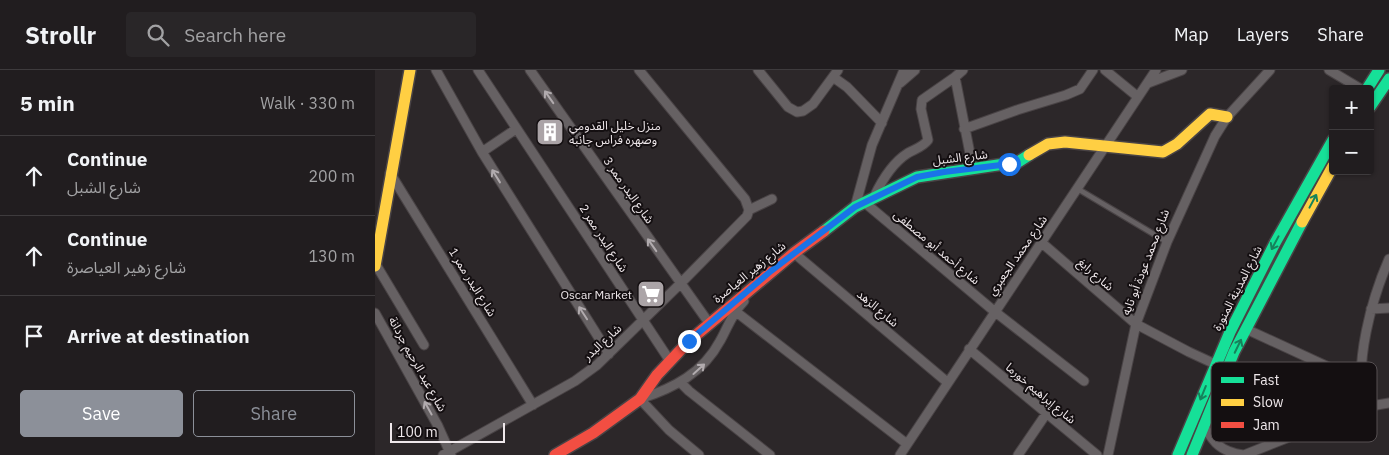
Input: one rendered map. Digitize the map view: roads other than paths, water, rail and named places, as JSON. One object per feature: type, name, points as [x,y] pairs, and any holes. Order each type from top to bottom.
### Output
[{"type":"street","points":[[410,70],[375,264],[425,346]]},
{"type":"street","points":[[436,70],[482,152],[609,354]]},
{"type":"street","name":"شارع البدر ممر 2","points":[[478,70],[670,361]]},
{"type":"street","name":"شارع البدر ممر 3","points":[[530,70],[709,323]]},
{"type":"street","points":[[639,70],[745,200],[749,210]]},
{"type":"street","points":[[757,70],[788,107],[797,112],[803,111],[813,104],[835,74],[882,124]]},
{"type":"street","points":[[859,205],[868,157],[904,70]]},
{"type":"street","points":[[899,84],[915,70]]},
{"type":"street","points":[[875,197],[884,178],[898,162],[928,140],[921,109],[922,100],[963,70]]},
{"type":"street","points":[[964,129],[1017,110],[1066,96],[1080,89],[1093,70]]},
{"type":"street","points":[[1105,70],[1138,97]]},
{"type":"street","name":"شارع محمد الجعبري","points":[[900,455],[1155,70]]},
{"type":"street","points":[[1147,83],[1182,70]]},
{"type":"street","name":"شارع محمد عودة أبو تايه","points":[[1108,455],[1136,324],[1167,242],[1207,152],[1227,117],[1270,70]]},
{"type":"street","points":[[1329,70],[1354,85]]},
{"type":"street","points":[[1370,85],[1379,70]]},
{"type":"street","points":[[955,77],[973,169]]},
{"type":"street","points":[[1374,101],[1389,80]]},
{"type":"street","points":[[1105,147],[1163,152],[1177,144],[1210,114],[1227,117]]},
{"type":"street","points":[[482,152],[516,129]]},
{"type":"street","name":"شارع الشبل","points":[[798,252],[859,205],[917,177],[1017,162],[1043,146],[1053,143],[1065,142],[1105,147]]},
{"type":"street","name":"شارع المدينة المنورة","points":[[1216,362],[1271,252],[1329,147]]},
{"type":"street","name":"شارع البدر ممر 1","points":[[390,173],[533,405]]},
{"type":"street","points":[[1230,362],[1285,253],[1329,173]]},
{"type":"street","name":"شارع البدر","points":[[448,454],[575,381],[609,354],[681,284],[743,220],[749,210],[772,199]]},
{"type":"street","name":"شارع أحمد أبو مصطفى","points":[[859,205],[1084,381]]},
{"type":"street","name":"شارع رابغ","points":[[1042,243],[1136,324],[1211,362]]},
{"type":"street","name":"شارع زهير العياصرة","points":[[555,455],[593,432],[640,398],[657,375],[709,323],[798,252]]},
{"type":"street","name":"شارع الزهد","points":[[798,252],[947,382]]},
{"type":"street","points":[[1364,362],[1371,309],[1380,279],[1389,259]]},
{"type":"street","name":"شارع زهير العياصرة","points":[[640,398],[661,392],[681,383],[697,371],[711,356],[735,310],[753,289]]},
{"type":"street","points":[[1371,309],[1389,308]]},
{"type":"street","points":[[735,310],[907,444]]},
{"type":"street","name":"شارع عبد الرحيم جردانة","points":[[375,313],[438,426],[448,454]]},
{"type":"street","points":[[1246,329],[1318,362]]},
{"type":"street","name":"شارع إبراهيم خورما","points":[[969,349],[1097,455]]},
{"type":"street","name":"شارع المدينة المنورة","points":[[1178,455],[1211,374]]},
{"type":"street","points":[[681,383],[770,455]]},
{"type":"street","points":[[640,398],[669,430],[699,455]]},
{"type":"street","points":[[1192,455],[1211,406]]},
{"type":"street","points":[[1018,455],[1046,414]]},
{"type":"street","points":[[1203,425],[1211,436]]},
{"type":"street","points":[[1215,442],[1218,446],[1230,453],[1243,455],[1276,442]]},
{"type":"lane","points":[[1077,189],[1167,242]]},
{"type":"place","name":"منزل خليل القدومي وصهره فراس جانبه","points":[[550,132]]},
{"type":"place","name":"Oscar Market","points":[[651,294]]}]
